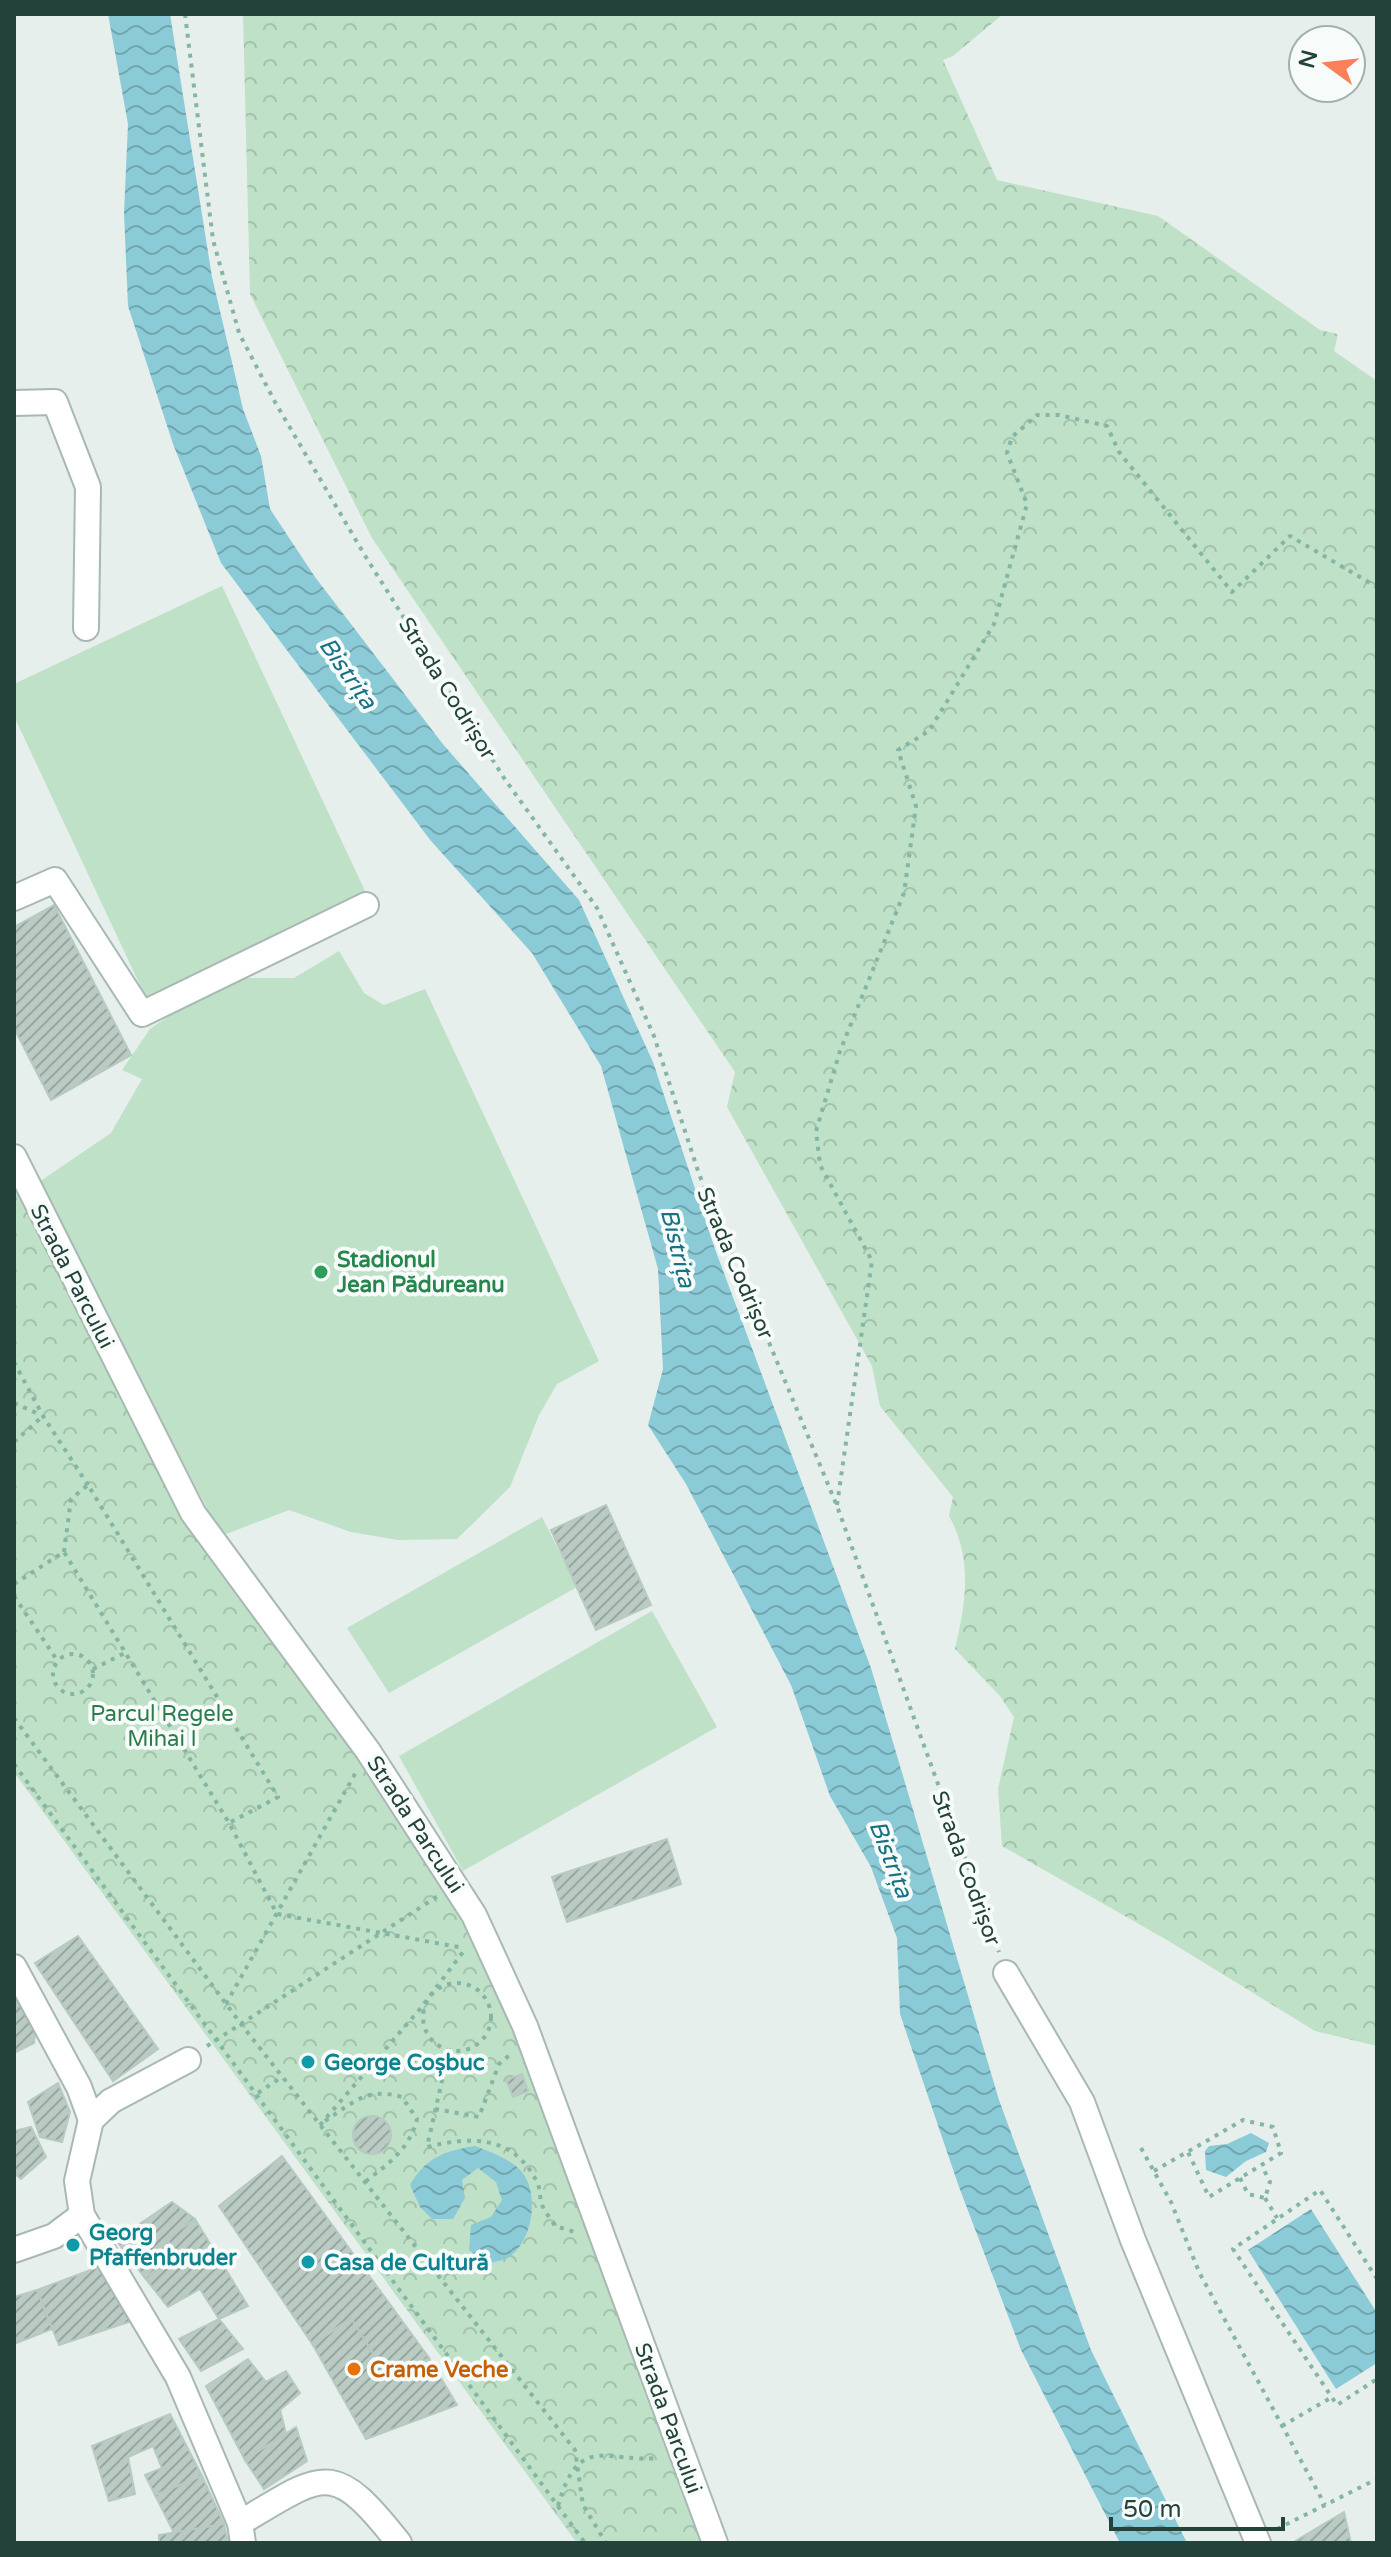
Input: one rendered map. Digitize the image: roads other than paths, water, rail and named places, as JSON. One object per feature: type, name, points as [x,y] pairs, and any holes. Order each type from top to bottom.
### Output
[{"type":"street","points":[[14,403],[55,402],[88,487],[86,628]]},
{"type":"street","points":[[14,898],[55,880],[142,1014],[366,905]]},
{"type":"street","name":"Strada Parcului","points":[[14,1157],[193,1513],[368,1751],[453,1879],[491,1953],[532,2047],[715,2543]]},
{"type":"street","points":[[14,1967],[79,2087],[91,2120],[77,2181],[82,2215],[178,2377],[241,2533],[315,2481],[334,2481],[367,2503],[399,2543]]},
{"type":"street","name":"Strada Codrișor","points":[[1006,1973],[1082,2102],[1133,2240],[1258,2541]]},
{"type":"street","points":[[91,2120],[111,2101],[188,2060]]},
{"type":"street","points":[[14,2250],[54,2236],[82,2215]]},
{"type":"water","name":"Bistrița","points":[[108,14],[170,14],[212,277],[243,409],[261,456],[270,509],[315,577],[442,743],[579,900],[653,1062],[715,1249],[871,1668],[999,2100],[1091,2350],[1187,2543],[1120,2543],[1021,2350],[959,2187],[900,2014],[897,1938],[871,1867],[830,1796],[791,1685],[686,1484],[648,1425],[663,1369],[658,1269],[601,1066],[532,953],[431,841],[221,563],[173,444],[128,306],[124,213],[128,124]]},
{"type":"water","points":[[1251,2133],[1269,2143],[1266,2152],[1246,2161],[1226,2177],[1206,2170],[1205,2151],[1209,2146],[1227,2144]]},
{"type":"water","points":[[475,2146],[514,2165],[524,2175],[531,2195],[531,2219],[517,2250],[509,2257],[485,2264],[469,2250],[471,2225],[491,2217],[502,2200],[496,2182],[478,2168],[462,2180],[465,2198],[453,2219],[432,2219],[420,2207],[410,2185],[416,2175],[437,2157]]},
{"type":"water","points":[[1311,2209],[1377,2313],[1377,2363],[1336,2389],[1248,2250]]},
{"type":"place","name":"Stadionul Jean Pădureanu","points":[[321,1272]]},
{"type":"place","name":"George Coșbuc","points":[[308,2062]]},
{"type":"place","name":"Georg Pfaffenbruder","points":[[73,2245]]},
{"type":"place","name":"Casa de Cultură","points":[[308,2262]]},
{"type":"place","name":"Crame Veche","points":[[354,2369]]},
{"type":"park label","name":"Parcul Regele Mihai I","points":[[162,1726]]}]
